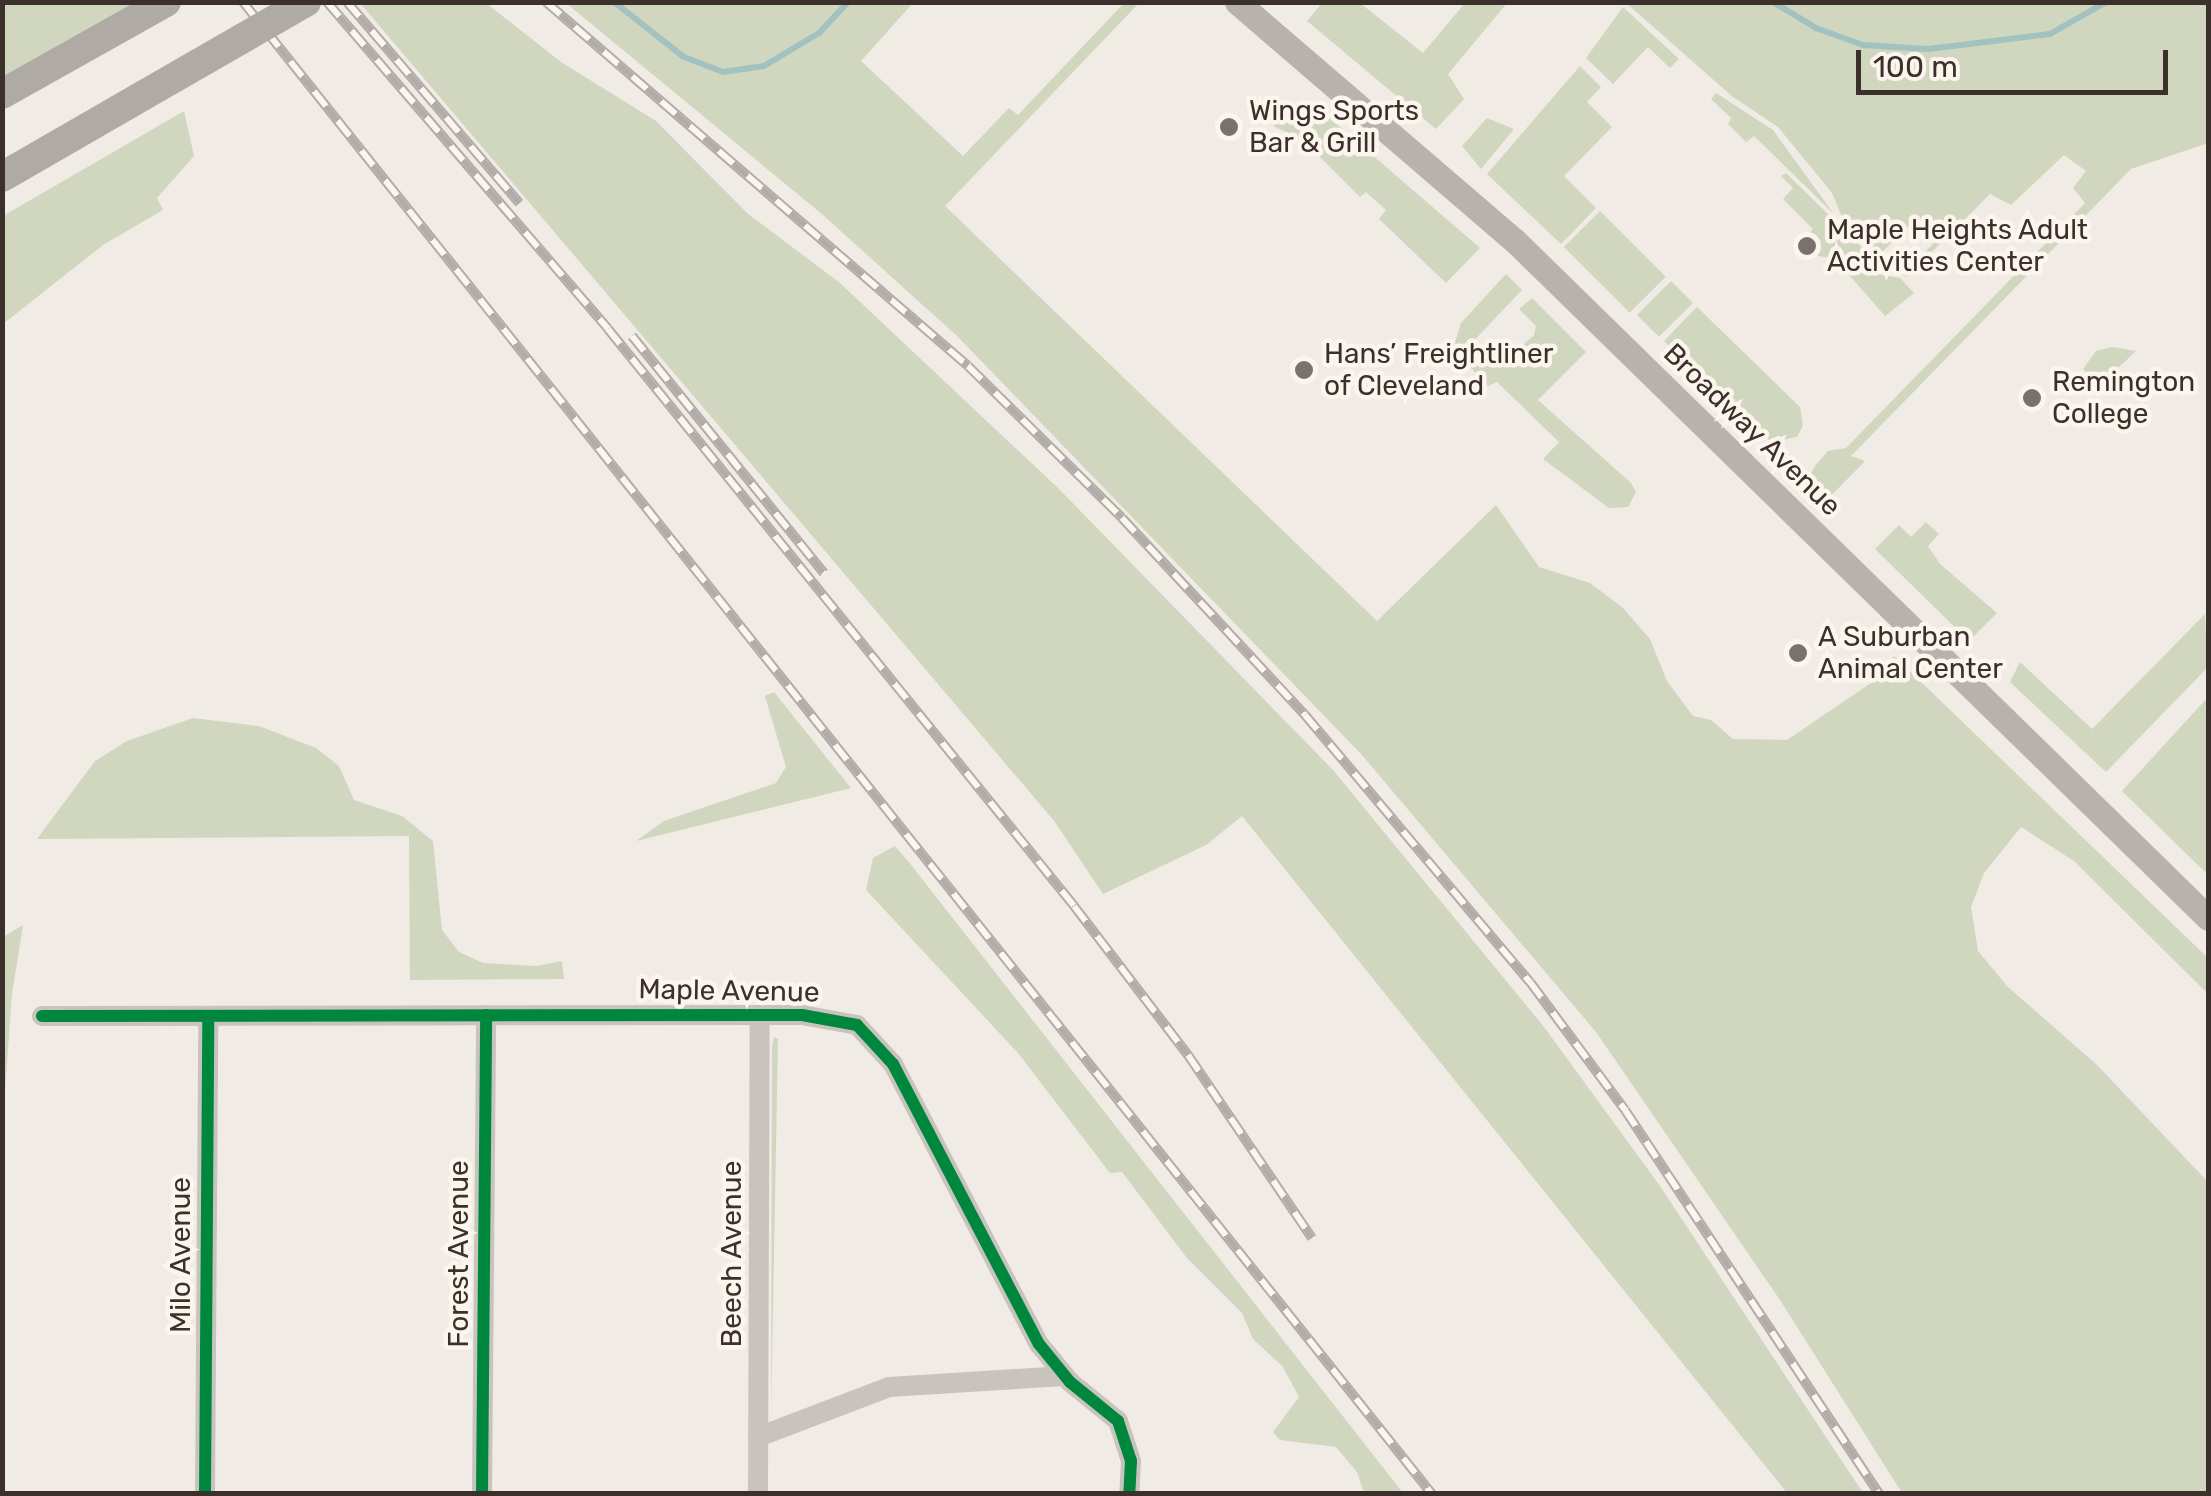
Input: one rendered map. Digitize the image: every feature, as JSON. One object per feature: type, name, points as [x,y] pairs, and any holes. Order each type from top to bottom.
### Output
[{"type":"highway","points":[[2,94],[166,2]]},
{"type":"highway","points":[[2,177],[306,2]]},
{"type":"main road","name":"Broadway Avenue","points":[[1237,2],[1525,250],[2208,918]]},
{"type":"street","name":"Forest Avenue","points":[[482,1494],[486,1015]]},
{"type":"street","name":"Beech Avenue","points":[[758,1494],[760,1015]]},
{"type":"street","name":"Maple Avenue","points":[[42,1016],[832,1018],[878,1041],[1030,1329],[1064,1376],[1118,1421],[1130,1461],[1128,1494]]},
{"type":"street","name":"Milo Avenue","points":[[205,1494],[208,1016]]},
{"type":"street","points":[[758,1437],[889,1387],[1064,1376]]},
{"type":"green space","points":[[3,3],[168,3],[3,94]]},
{"type":"green space","points":[[360,3],[486,3],[561,62],[656,121],[747,213],[840,283],[1058,488],[1333,770],[1544,1027],[1660,1186],[1863,1493],[1787,1493],[1242,816],[1206,845],[1103,894],[1055,822]]},
{"type":"green space","points":[[566,3],[913,3],[861,61],[963,156],[1009,108],[1018,115],[1124,3],[1139,3],[945,206],[1377,621],[1496,505],[1539,567],[1590,583],[1623,608],[1650,639],[1667,681],[1693,716],[1711,720],[1733,739],[1787,740],[1871,683],[1894,656],[2208,958],[2208,994],[2074,861],[2021,827],[1984,873],[1971,907],[1978,951],[2007,986],[2097,1065],[2208,1182],[2208,1493],[1902,1493],[1780,1300],[1596,1032],[1362,755],[957,336],[823,215]]},
{"type":"green space","points":[[1322,3],[1360,3],[1423,53],[1465,3],[1507,3],[1448,74],[1464,99],[1436,129],[1307,21]]},
{"type":"green space","points":[[1626,3],[2208,3],[2208,143],[2131,169],[1851,456],[1865,461],[1825,502],[1806,483],[1815,466],[1828,451],[1846,448],[2085,203],[2073,188],[2086,171],[2064,155],[2011,205],[1990,194],[1907,277],[1903,274],[1939,238],[1918,217],[1878,256],[1864,243],[1874,233],[1864,224],[1854,233],[1845,224],[1832,193],[1778,127],[1733,97]]},
{"type":"green space","points":[[1623,7],[1679,59],[1670,68],[1648,47],[1613,84],[1586,58]]},
{"type":"green space","points":[[1580,66],[1601,87],[1587,102],[1612,127],[1564,176],[1596,208],[1561,244],[1487,174]]},
{"type":"green space","points":[[1716,93],[1773,130],[1834,214],[1754,136],[1746,142],[1728,124],[1731,118],[1711,99]]},
{"type":"green space","points":[[1311,102],[1480,248],[1446,283],[1379,219],[1386,210],[1366,192],[1360,197],[1302,139],[1273,126]]},
{"type":"green space","points":[[184,111],[194,156],[157,198],[163,210],[103,245],[3,324],[3,216]]},
{"type":"green space","points":[[1487,118],[1514,129],[1481,169],[1462,146]]},
{"type":"green space","points":[[1786,173],[1874,259],[1874,264],[1805,254],[1803,242],[1813,229],[1783,199],[1793,188],[1781,176]]},
{"type":"green space","points":[[1600,211],[1666,277],[1630,313],[1564,247]]},
{"type":"green space","points":[[1843,268],[1900,278],[1914,293],[1885,316]]},
{"type":"green space","points":[[1506,274],[1522,290],[1465,350],[1474,359],[1486,347],[1503,364],[1534,335],[1536,326],[1519,309],[1532,298],[1586,352],[1538,400],[1631,483],[1636,492],[1628,507],[1609,508],[1543,459],[1559,442],[1497,382],[1488,386],[1453,349],[1461,323]]},
{"type":"green space","points":[[1671,281],[1693,303],[1659,337],[1637,315]]},
{"type":"green space","points":[[1697,307],[1800,407],[1803,426],[1797,437],[1771,442],[1664,341]]},
{"type":"green space","points":[[2112,347],[2136,351],[2100,385],[2083,369],[2096,351]]},
{"type":"green space","points":[[1926,522],[1939,534],[1928,546],[1940,564],[1997,613],[1969,641],[1875,549],[1899,525],[1911,537]]},
{"type":"green space","points":[[2205,614],[2208,667],[2106,772],[2010,682],[2020,662],[2092,729]]},
{"type":"green space","points":[[774,692],[851,788],[636,841],[664,821],[776,783],[786,767],[765,696]]},
{"type":"green space","points":[[2208,697],[2208,869],[2205,872],[2122,791]]},
{"type":"green space","points":[[193,718],[259,726],[316,748],[339,766],[354,800],[402,816],[433,841],[442,930],[459,952],[483,963],[537,966],[562,961],[564,979],[410,980],[409,836],[37,839],[95,761],[127,741]]},
{"type":"green space","points":[[895,846],[1403,1493],[1364,1493],[1357,1472],[1336,1447],[1280,1440],[1273,1432],[1299,1397],[1283,1367],[1253,1339],[1242,1313],[1187,1258],[1122,1172],[1110,1173],[1018,1053],[866,890],[873,858]]},
{"type":"green space","points":[[23,925],[12,994],[3,1119],[3,937]]},
{"type":"green space","points":[[774,1037],[778,1039],[771,1415],[772,1047]]},
{"type":"waterway","points":[[614,2],[684,57],[723,72],[764,66],[819,33],[848,2]]},
{"type":"waterway","points":[[1773,2],[1816,28],[1863,45],[1928,49],[2050,34],[2106,2]]},
{"type":"railway","points":[[243,2],[1432,1494]]},
{"type":"railway","points":[[327,2],[608,329],[1074,906],[1188,1055],[1312,1238]]},
{"type":"railway","points":[[347,2],[519,203]]},
{"type":"railway","points":[[546,2],[968,366],[1122,518],[1305,715],[1530,982],[1625,1110],[1879,1494]]},
{"type":"railway","points":[[632,336],[824,573]]},
{"type":"cycle path","points":[[482,1494],[486,1015]]},
{"type":"cycle path","points":[[42,1016],[802,1015],[857,1025],[893,1064],[1039,1344],[1070,1382],[1118,1421],[1131,1461],[1129,1494]]},
{"type":"cycle path","points":[[205,1494],[208,1016]]},
{"type":"place","name":"Wings Sports Bar & Grill","points":[[1229,127]]},
{"type":"place","name":"Maple Heights Adult Activities Center","points":[[1807,246]]},
{"type":"place","name":"Hans’ Freightliner of Cleveland","points":[[1304,370]]},
{"type":"place","name":"Remington College","points":[[2032,398]]},
{"type":"place","name":"A Suburban Animal Center","points":[[1798,653]]}]
